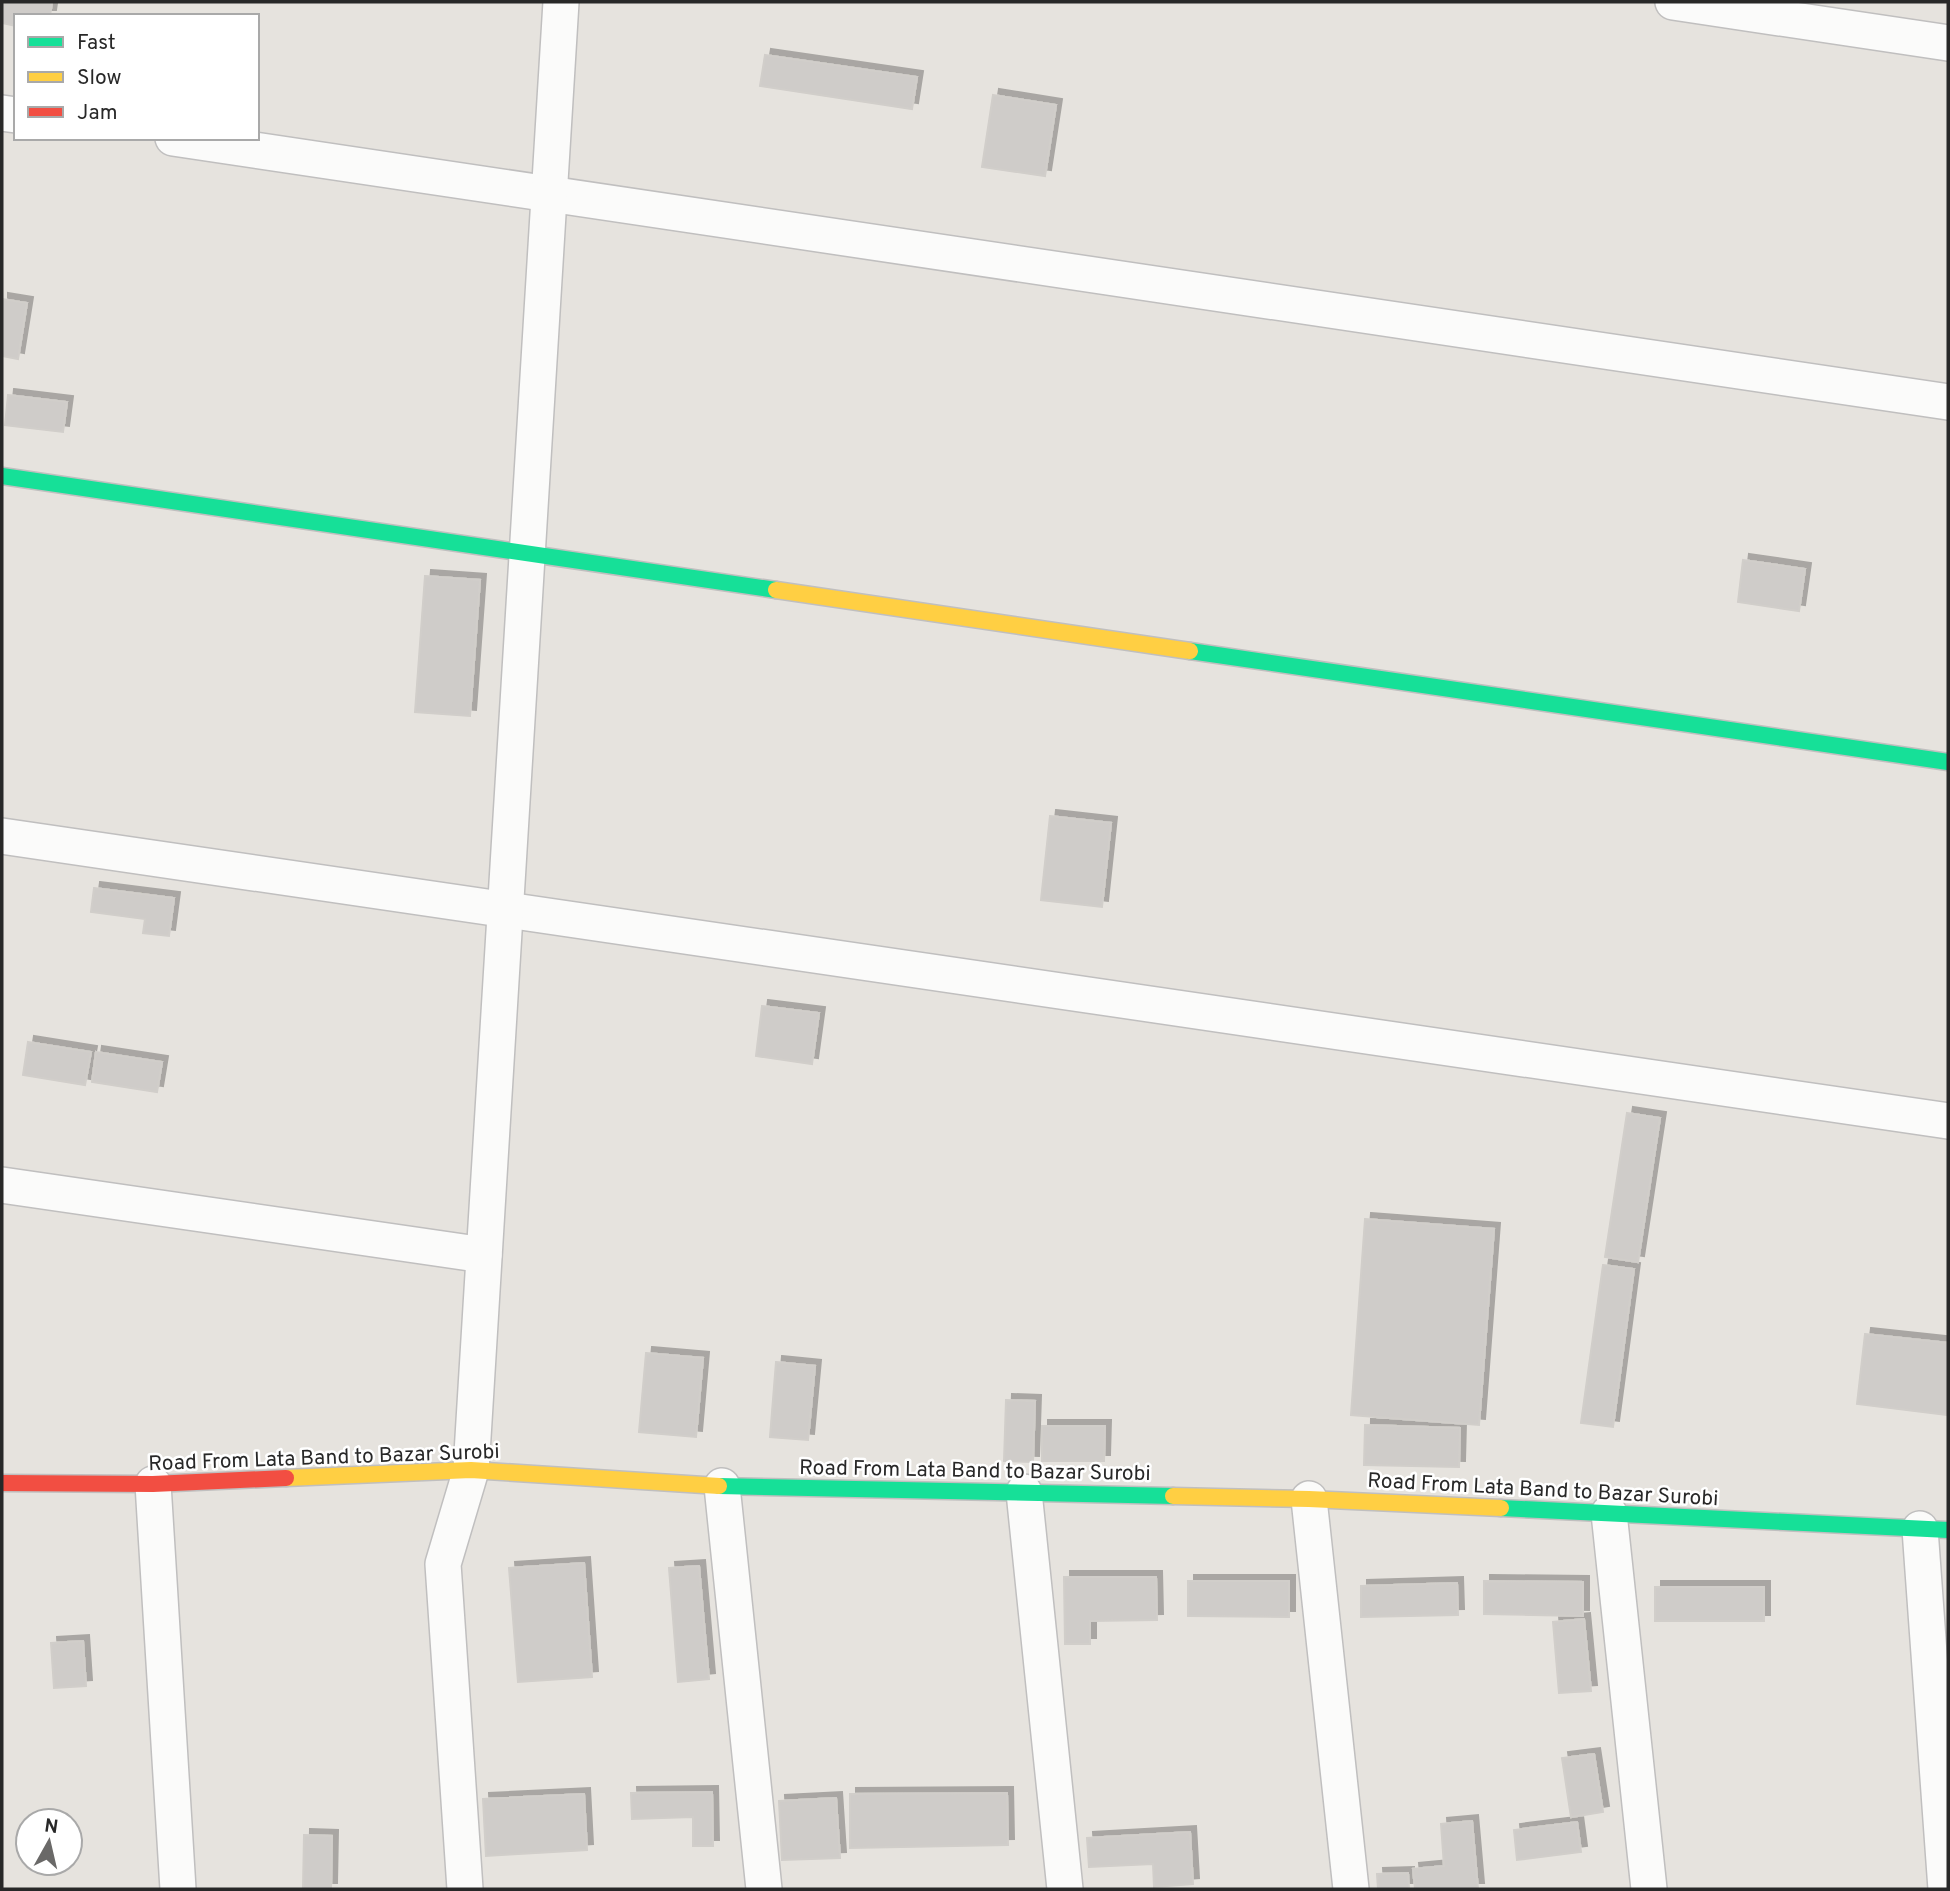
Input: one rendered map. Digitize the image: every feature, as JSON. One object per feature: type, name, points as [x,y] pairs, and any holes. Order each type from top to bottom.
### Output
[{"type":"street","points":[[465,1889],[443,1564],[471,1470],[561,2]]},
{"type":"street","points":[[1673,2],[1948,43]]},
{"type":"street","points":[[186,140],[1948,402]]},
{"type":"street","points":[[2,476],[1948,762]]},
{"type":"street","points":[[2,836],[1948,1121]]},
{"type":"street","points":[[2,1185],[484,1255]]},
{"type":"street","name":"Road From Lata Band to Bazar Surobi","points":[[2,1483],[153,1484],[471,1470],[722,1486],[1309,1499],[1934,1530]]},
{"type":"street","points":[[153,1484],[178,1889]]},
{"type":"street","points":[[722,1486],[764,1889]]},
{"type":"street","points":[[1024,1492],[1065,1889]]},
{"type":"street","points":[[1309,1499],[1351,1889]]},
{"type":"street","points":[[1609,1513],[1649,1889]]},
{"type":"street","points":[[1934,1530],[1946,1889]]},
{"type":"building","points":[[2,2],[52,2],[50,14],[14,14],[14,26],[2,23]]},
{"type":"building","points":[[765,55],[917,77],[912,109],[760,86]]},
{"type":"building","points":[[993,95],[1056,105],[1045,176],[982,167]]},
{"type":"building","points":[[2,299],[27,303],[18,359],[2,356]]},
{"type":"building","points":[[8,395],[67,402],[63,432],[5,425]]},
{"type":"building","points":[[1743,560],[1805,569],[1799,611],[1738,602]]},
{"type":"building","points":[[425,576],[480,580],[470,716],[415,712]]},
{"type":"building","points":[[1050,816],[1111,823],[1102,907],[1041,900]]},
{"type":"building","points":[[94,888],[174,898],[169,936],[143,933],[145,919],[91,912]]},
{"type":"building","points":[[762,1006],[819,1013],[812,1064],[756,1056]]},
{"type":"building","points":[[28,1042],[91,1052],[85,1085],[23,1075]]},
{"type":"building","points":[[96,1052],[162,1062],[157,1092],[92,1082]]},
{"type":"building","points":[[1627,1113],[1660,1118],[1638,1262],[1605,1257]]},
{"type":"building","points":[[1365,1219],[1494,1229],[1479,1425],[1351,1415]]},
{"type":"building","points":[[1603,1265],[1634,1269],[1613,1427],[1581,1423]]},
{"type":"building","points":[[1865,1334],[1948,1343],[1948,1415],[1857,1404]]},
{"type":"building","points":[[646,1353],[703,1358],[696,1437],[639,1432]]},
{"type":"building","points":[[776,1362],[815,1366],[808,1440],[770,1437]]},
{"type":"building","points":[[1006,1400],[1035,1401],[1033,1462],[1004,1461]]},
{"type":"building","points":[[1365,1425],[1460,1428],[1459,1467],[1364,1465]]},
{"type":"building","points":[[1042,1426],[1105,1426],[1104,1461],[1042,1461]]},
{"type":"building","points":[[584,1563],[592,1677],[518,1682],[509,1568]]},
{"type":"building","points":[[699,1566],[709,1679],[678,1682],[669,1568]]},
{"type":"building","points":[[1064,1577],[1156,1577],[1157,1620],[1090,1621],[1090,1644],[1065,1644]]},
{"type":"building","points":[[1188,1581],[1289,1581],[1289,1617],[1188,1616]]},
{"type":"building","points":[[1484,1581],[1583,1582],[1583,1616],[1484,1614]]},
{"type":"building","points":[[1457,1583],[1458,1615],[1361,1617],[1361,1586]]},
{"type":"building","points":[[1655,1587],[1764,1587],[1764,1621],[1655,1621]]},
{"type":"building","points":[[1584,1619],[1591,1691],[1559,1693],[1553,1622]]},
{"type":"building","points":[[83,1641],[86,1686],[54,1688],[51,1643]]},
{"type":"building","points":[[1594,1754],[1603,1812],[1571,1817],[1562,1758]]},
{"type":"building","points":[[712,1792],[713,1846],[693,1846],[693,1817],[632,1819],[631,1793]]},
{"type":"building","points":[[1007,1793],[1008,1845],[850,1848],[850,1794]]},
{"type":"building","points":[[584,1794],[587,1850],[486,1856],[483,1799]]},
{"type":"building","points":[[836,1798],[840,1858],[782,1860],[779,1801]]},
{"type":"building","points":[[1472,1821],[1478,1889],[1415,1889],[1413,1869],[1444,1866],[1441,1824]]},
{"type":"building","points":[[1577,1822],[1581,1852],[1517,1860],[1514,1830]]},
{"type":"building","points":[[1190,1832],[1193,1884],[1154,1887],[1153,1864],[1089,1867],[1087,1838]]},
{"type":"building","points":[[304,1835],[332,1836],[331,1889],[303,1889]]},
{"type":"building","points":[[1408,1873],[1409,1889],[1378,1889],[1377,1874]]},
{"type":"traffic: fast","points":[[2,476],[776,590]]},
{"type":"traffic: fast","points":[[1190,651],[1948,762]]},
{"type":"traffic: fast","points":[[719,1486],[1173,1496]]},
{"type":"traffic: fast","points":[[1501,1508],[1948,1530]]},
{"type":"traffic: slow","points":[[776,590],[1190,651]]},
{"type":"traffic: slow","points":[[286,1478],[471,1470],[719,1486]]},
{"type":"traffic: slow","points":[[1173,1496],[1501,1508]]},
{"type":"traffic: jam","points":[[2,1483],[153,1484],[286,1478]]}]
